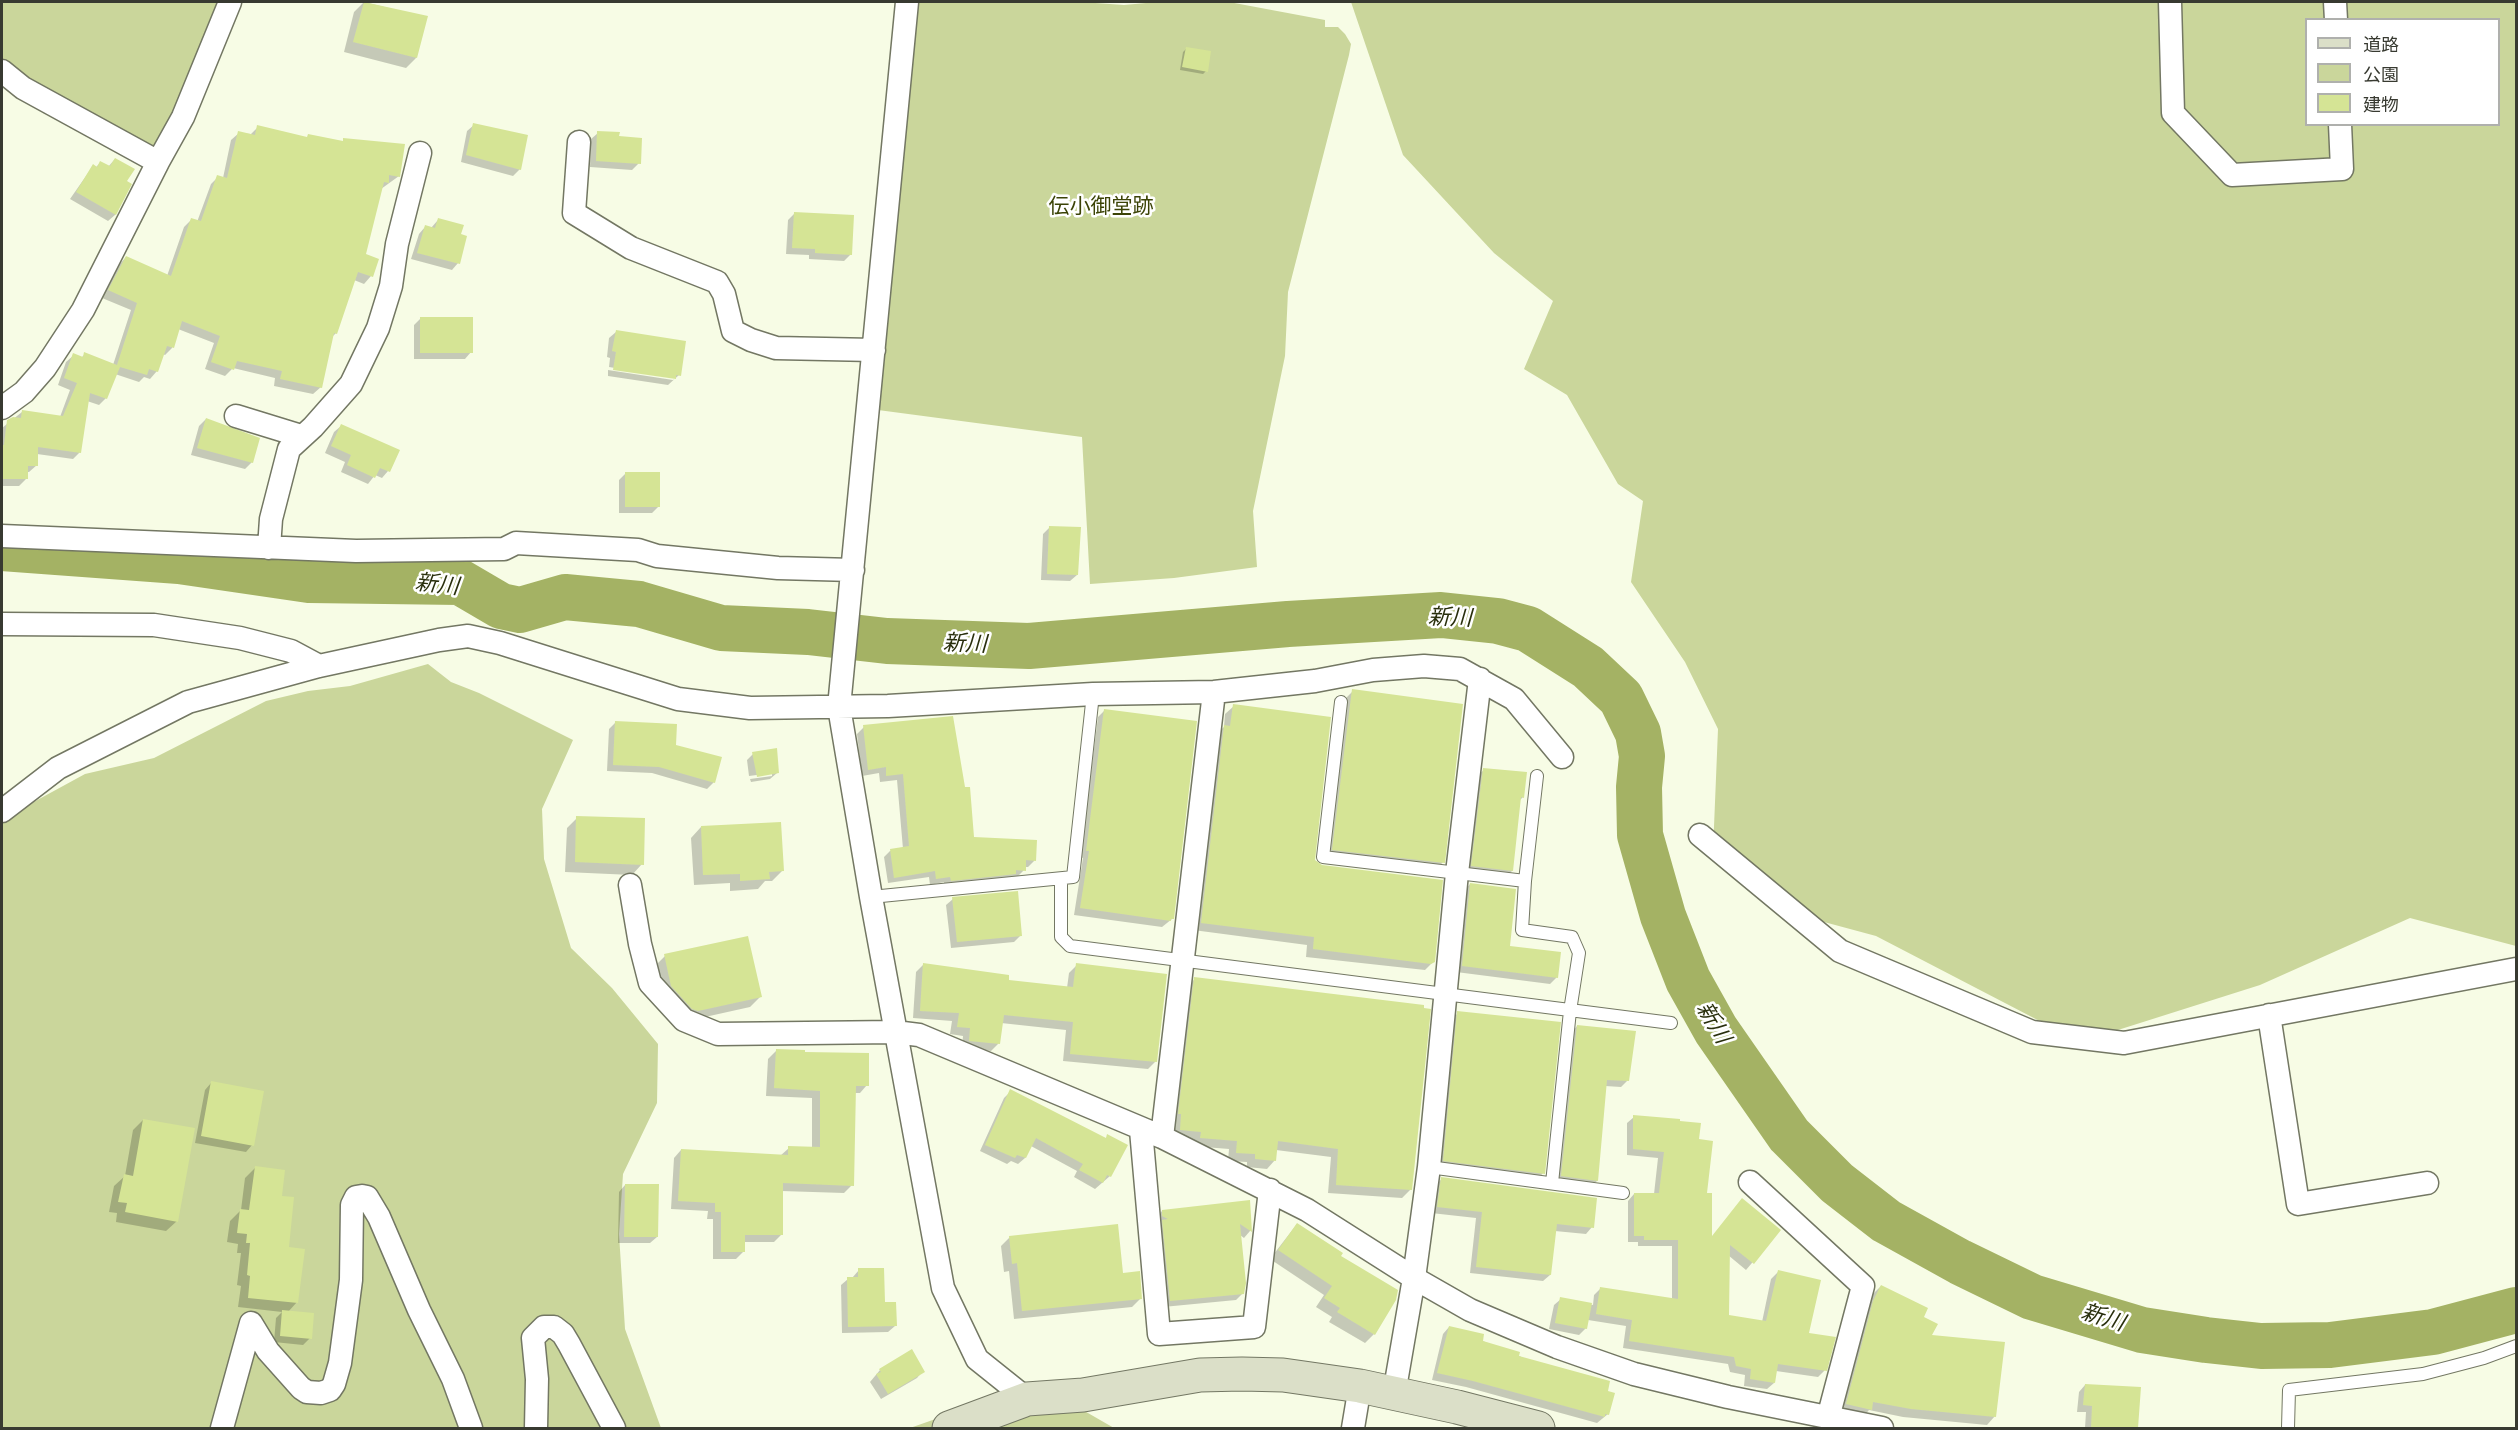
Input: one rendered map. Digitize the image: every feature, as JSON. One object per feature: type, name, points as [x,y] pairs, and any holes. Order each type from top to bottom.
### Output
[{"type":"street","points":[[2,408],[24,392],[45,368],[83,310],[183,117],[230,2]]},
{"type":"street","points":[[907,2],[839,707],[895,1032],[943,1288],[977,1359],[1027,1399]]},
{"type":"street","points":[[2170,2],[2173,113],[2232,175],[2342,169],[2340,126]]},
{"type":"street","points":[[2335,2],[2336,18]]},
{"type":"street","points":[[2,71],[23,88],[158,162]]},
{"type":"street","points":[[579,142],[574,213],[631,248],[717,282],[724,294],[733,331],[776,348],[874,350]]},
{"type":"street","points":[[269,548],[271,519],[289,449],[313,427],[351,384],[378,328],[391,286],[397,244],[420,153]]},
{"type":"street","points":[[236,416],[302,436]]},
{"type":"street","points":[[2,536],[356,551],[504,549],[516,543],[638,550],[657,556],[852,576]]},
{"type":"street","points":[[2,624],[154,625],[240,638],[291,651],[319,666]]},
{"type":"street","points":[[2,811],[58,768],[188,702],[319,666],[439,640],[468,636],[500,643],[678,699],[750,708],[839,707],[1093,694],[1214,692],[1315,681],[1373,670],[1424,666],[1460,669],[1514,699],[1562,758]]},
{"type":"street","points":[[1394,1394],[1414,1278],[1429,1167],[1457,873],[1480,679]]},
{"type":"street","points":[[1214,692],[1183,960],[1152,1133],[1159,1334],[1254,1327],[1270,1190]]},
{"type":"street","points":[[1700,835],[1840,951],[2032,1032],[2124,1043],[2517,969]]},
{"type":"street","points":[[630,885],[640,944],[650,983],[684,1020],[718,1034],[895,1032],[919,1035],[1152,1133],[1270,1190],[1307,1210],[1414,1278],[1470,1310],[1557,1347],[1634,1374],[1881,1428]]},
{"type":"street","points":[[2269,1015],[2298,1204],[2427,1183]]},
{"type":"street","points":[[1750,1182],[1863,1286],[1828,1418]]},
{"type":"street","points":[[222,1428],[251,1323],[268,1351],[301,1388],[307,1392],[321,1393],[330,1390],[334,1384],[340,1363],[351,1280],[352,1205],[356,1197],[362,1196],[368,1197],[379,1217],[419,1310],[453,1379],[471,1428]]},
{"type":"street","points":[[537,1428],[537,1379],[533,1338],[544,1327],[554,1328],[563,1334],[614,1428]]},
{"type":"street","points":[[949,1428],[1027,1399],[1083,1395],[1200,1375],[1283,1375],[1360,1386],[1457,1407],[1538,1428]]},
{"type":"street","points":[[1353,1428],[1360,1386]]},
{"type":"lane","points":[[871,897],[1073,877],[1093,694]]},
{"type":"lane","points":[[1341,702],[1323,857],[1525,881]]},
{"type":"lane","points":[[1538,776],[1525,881],[1522,930],[1572,937],[1579,952],[1570,1011],[1552,1183]]},
{"type":"lane","points":[[1061,879],[1061,937],[1070,946],[1671,1023]]},
{"type":"lane","points":[[1429,1167],[1623,1193]]},
{"type":"lane","points":[[2288,1428],[2289,1390],[2423,1374],[2484,1358],[2517,1346]]},
{"type":"green space","points":[[2,2],[219,2],[175,110],[151,152],[2,64]]},
{"type":"green space","name":"伝小御堂跡","points":[[918,2],[1081,2],[1124,5],[1157,2],[1229,2],[1325,20],[1325,27],[1338,27],[1351,44],[1288,292],[1285,356],[1253,511],[1257,567],[1174,578],[1090,584],[1082,437],[878,410]]},
{"type":"green space","points":[[1351,2],[2516,2],[2516,946],[2410,918],[2260,985],[2080,1042],[1876,936],[1787,912],[1713,851],[1718,729],[1685,662],[1631,582],[1643,501],[1618,484],[1567,395],[1524,369],[1553,301],[1494,253],[1403,155]]},
{"type":"green space","points":[[428,664],[451,682],[479,693],[573,740],[542,809],[544,859],[571,948],[612,988],[658,1044],[657,1103],[623,1174],[619,1234],[625,1329],[661,1428],[2,1428],[2,823],[8,816],[85,774],[154,758],[266,701],[308,691],[350,686]]},
{"type":"green space","points":[[978,1404],[1081,1409],[1114,1428],[910,1428]]},
{"type":"building","points":[[364,2],[428,16],[417,58],[353,42]]},
{"type":"building","points":[[1186,47],[1211,51],[1208,72],[1182,67]]},
{"type":"building","points":[[473,123],[528,135],[521,170],[466,155]]},
{"type":"building","points":[[257,125],[307,137],[308,134],[343,141],[343,138],[405,144],[400,177],[389,175],[389,183],[384,182],[366,254],[379,259],[373,277],[358,272],[337,334],[334,333],[322,388],[280,379],[282,371],[237,361],[234,370],[211,362],[220,336],[182,321],[174,348],[167,346],[158,372],[149,369],[147,375],[120,367],[107,399],[90,393],[81,453],[38,447],[38,466],[28,466],[28,479],[2,479],[2,445],[4,445],[7,420],[13,417],[21,418],[22,410],[63,416],[77,383],[64,378],[73,353],[83,357],[84,352],[117,365],[137,303],[108,290],[126,256],[171,276],[191,218],[201,221],[217,175],[227,178],[238,131],[255,135]]},
{"type":"building","points":[[597,131],[620,132],[619,136],[642,138],[641,164],[596,161]]},
{"type":"building","points":[[115,158],[135,169],[127,181],[132,184],[116,215],[76,192],[93,164],[97,167],[100,161],[110,166]]},
{"type":"building","points":[[794,212],[854,215],[852,255],[815,253],[815,249],[792,248]]},
{"type":"building","points":[[438,218],[464,225],[461,234],[467,236],[460,264],[417,253],[425,225],[435,228]]},
{"type":"building","points":[[420,317],[473,317],[473,353],[420,353]]},
{"type":"building","points":[[616,330],[686,341],[681,376],[676,375],[676,379],[613,370],[616,352],[612,351]]},
{"type":"building","points":[[206,418],[260,438],[253,463],[197,448]]},
{"type":"building","points":[[341,424],[400,450],[390,472],[380,468],[375,478],[347,465],[351,455],[331,446]]},
{"type":"building","points":[[625,472],[660,472],[660,507],[625,507]]},
{"type":"building","points":[[1049,526],[1081,527],[1078,575],[1047,574]]},
{"type":"building","points":[[1352,689],[1463,704],[1445,863],[1332,850]]},
{"type":"building","points":[[1233,704],[1331,717],[1315,860],[1322,865],[1443,880],[1435,962],[1431,964],[1313,949],[1314,937],[1201,923],[1224,725],[1230,726]]},
{"type":"building","points":[[1104,709],[1197,721],[1174,919],[1171,921],[1080,908],[1089,851],[1086,851]]},
{"type":"building","points":[[953,716],[965,787],[970,787],[974,837],[1037,840],[1036,861],[1026,860],[1026,871],[1016,870],[1016,874],[951,881],[950,877],[936,879],[935,871],[894,878],[890,849],[909,846],[903,774],[886,776],[886,767],[868,770],[863,725]]},
{"type":"building","points":[[615,721],[677,724],[676,745],[722,757],[715,783],[659,767],[613,765]]},
{"type":"building","points":[[777,748],[779,773],[757,777],[752,752]]},
{"type":"building","points":[[1483,768],[1527,772],[1524,798],[1521,797],[1513,871],[1471,866]]},
{"type":"building","points":[[576,816],[645,818],[644,865],[575,862]]},
{"type":"building","points":[[781,822],[784,871],[769,872],[770,879],[740,881],[740,874],[703,875],[701,826]]},
{"type":"building","points":[[1470,883],[1516,889],[1510,946],[1561,952],[1558,978],[1462,966]]},
{"type":"building","points":[[1018,891],[1022,936],[957,942],[952,897]]},
{"type":"building","points":[[748,936],[762,997],[698,1011],[692,1009],[671,986],[664,954]]},
{"type":"building","points":[[923,963],[1009,975],[1009,980],[1073,987],[1076,963],[1167,974],[1157,1062],[1070,1054],[1073,1022],[1004,1015],[1000,1044],[969,1041],[970,1028],[957,1027],[959,1013],[920,1011]]},
{"type":"building","points":[[1194,977],[1424,1005],[1424,1008],[1431,1009],[1412,1190],[1336,1185],[1338,1149],[1278,1141],[1276,1161],[1255,1159],[1255,1154],[1236,1153],[1237,1141],[1200,1138],[1201,1132],[1180,1130],[1181,1114],[1178,1114]]},
{"type":"building","points":[[1457,1011],[1561,1022],[1545,1174],[1443,1161]]},
{"type":"building","points":[[1577,1025],[1636,1031],[1629,1081],[1607,1080],[1598,1181],[1561,1176]]},
{"type":"building","points":[[776,1049],[869,1053],[869,1086],[856,1086],[854,1186],[783,1183],[783,1235],[745,1235],[745,1252],[721,1252],[721,1212],[715,1212],[715,1203],[678,1201],[681,1149],[788,1155],[788,1146],[820,1147],[820,1091],[774,1088]]},
{"type":"building","points":[[211,1081],[264,1091],[254,1146],[201,1136]]},
{"type":"building","points":[[1010,1089],[1106,1138],[1107,1134],[1128,1145],[1111,1177],[1107,1175],[1103,1183],[1079,1170],[1083,1164],[1036,1138],[1026,1158],[1017,1155],[1015,1158],[985,1145]]},
{"type":"building","points":[[1633,1115],[1701,1123],[1699,1139],[1713,1141],[1707,1193],[1712,1193],[1712,1236],[1742,1198],[1781,1230],[1754,1264],[1730,1245],[1729,1315],[1766,1321],[1778,1270],[1821,1280],[1809,1333],[1836,1337],[1827,1371],[1778,1364],[1775,1383],[1750,1379],[1751,1369],[1736,1366],[1734,1357],[1629,1341],[1632,1320],[1596,1314],[1600,1287],[1678,1299],[1678,1240],[1644,1240],[1644,1236],[1634,1236],[1634,1193],[1659,1193],[1664,1152],[1633,1149]]},
{"type":"building","points":[[143,1119],[195,1128],[178,1222],[125,1212],[127,1203],[118,1202],[124,1174],[133,1176]]},
{"type":"building","points":[[255,1166],[285,1170],[282,1196],[294,1197],[289,1247],[305,1249],[298,1303],[248,1298],[250,1276],[247,1275],[250,1243],[246,1243],[247,1234],[237,1233],[240,1209],[249,1210]]},
{"type":"building","points":[[1441,1177],[1597,1198],[1594,1228],[1557,1224],[1551,1275],[1476,1267],[1482,1212],[1437,1207]]},
{"type":"building","points":[[625,1184],[659,1184],[658,1237],[624,1237]]},
{"type":"building","points":[[1250,1200],[1252,1232],[1240,1224],[1246,1283],[1244,1294],[1170,1301],[1162,1220],[1168,1219],[1162,1216],[1162,1210]]},
{"type":"building","points":[[1297,1223],[1343,1253],[1341,1256],[1398,1290],[1396,1300],[1375,1335],[1337,1312],[1340,1308],[1324,1298],[1332,1286],[1278,1250]]},
{"type":"building","points":[[1118,1224],[1123,1273],[1140,1271],[1142,1299],[1022,1311],[1017,1263],[1012,1264],[1009,1236]]},
{"type":"building","points":[[858,1268],[884,1268],[885,1302],[896,1302],[897,1326],[848,1327],[847,1277],[858,1277]]},
{"type":"building","points":[[1881,1285],[1928,1308],[1924,1317],[1938,1324],[1932,1335],[2005,1342],[1996,1417],[1911,1409],[1873,1402],[1872,1410],[1846,1404],[1873,1301]]},
{"type":"building","points":[[1560,1297],[1592,1303],[1587,1329],[1555,1323]]},
{"type":"building","points":[[282,1310],[314,1313],[312,1339],[280,1336]]},
{"type":"building","points":[[1449,1326],[1484,1334],[1483,1341],[1520,1352],[1519,1356],[1610,1381],[1608,1391],[1615,1393],[1609,1415],[1605,1414],[1605,1417],[1437,1373]]},
{"type":"building","points":[[912,1349],[925,1372],[888,1394],[876,1374],[881,1372],[879,1369]]},
{"type":"building","points":[[2085,1384],[2141,1387],[2138,1428],[2091,1428],[2092,1406],[2083,1405]]},
{"type":"waterway","name":"新川","points":[[2,548],[179,561],[309,580],[460,582],[501,606],[520,610],[565,597],[639,604],[721,628],[808,632],[887,641],[1029,646],[1288,624],[1441,615],[1498,621],[1528,629],[1588,667],[1621,698],[1638,733],[1642,756],[1639,787],[1640,835],[1663,916],[1688,980],[1716,1030],[1789,1135],[1837,1183],[1886,1221],[1960,1262],[2032,1297],[2142,1330],[2206,1340],[2261,1346],[2330,1345],[2433,1332],[2516,1310]]}]
